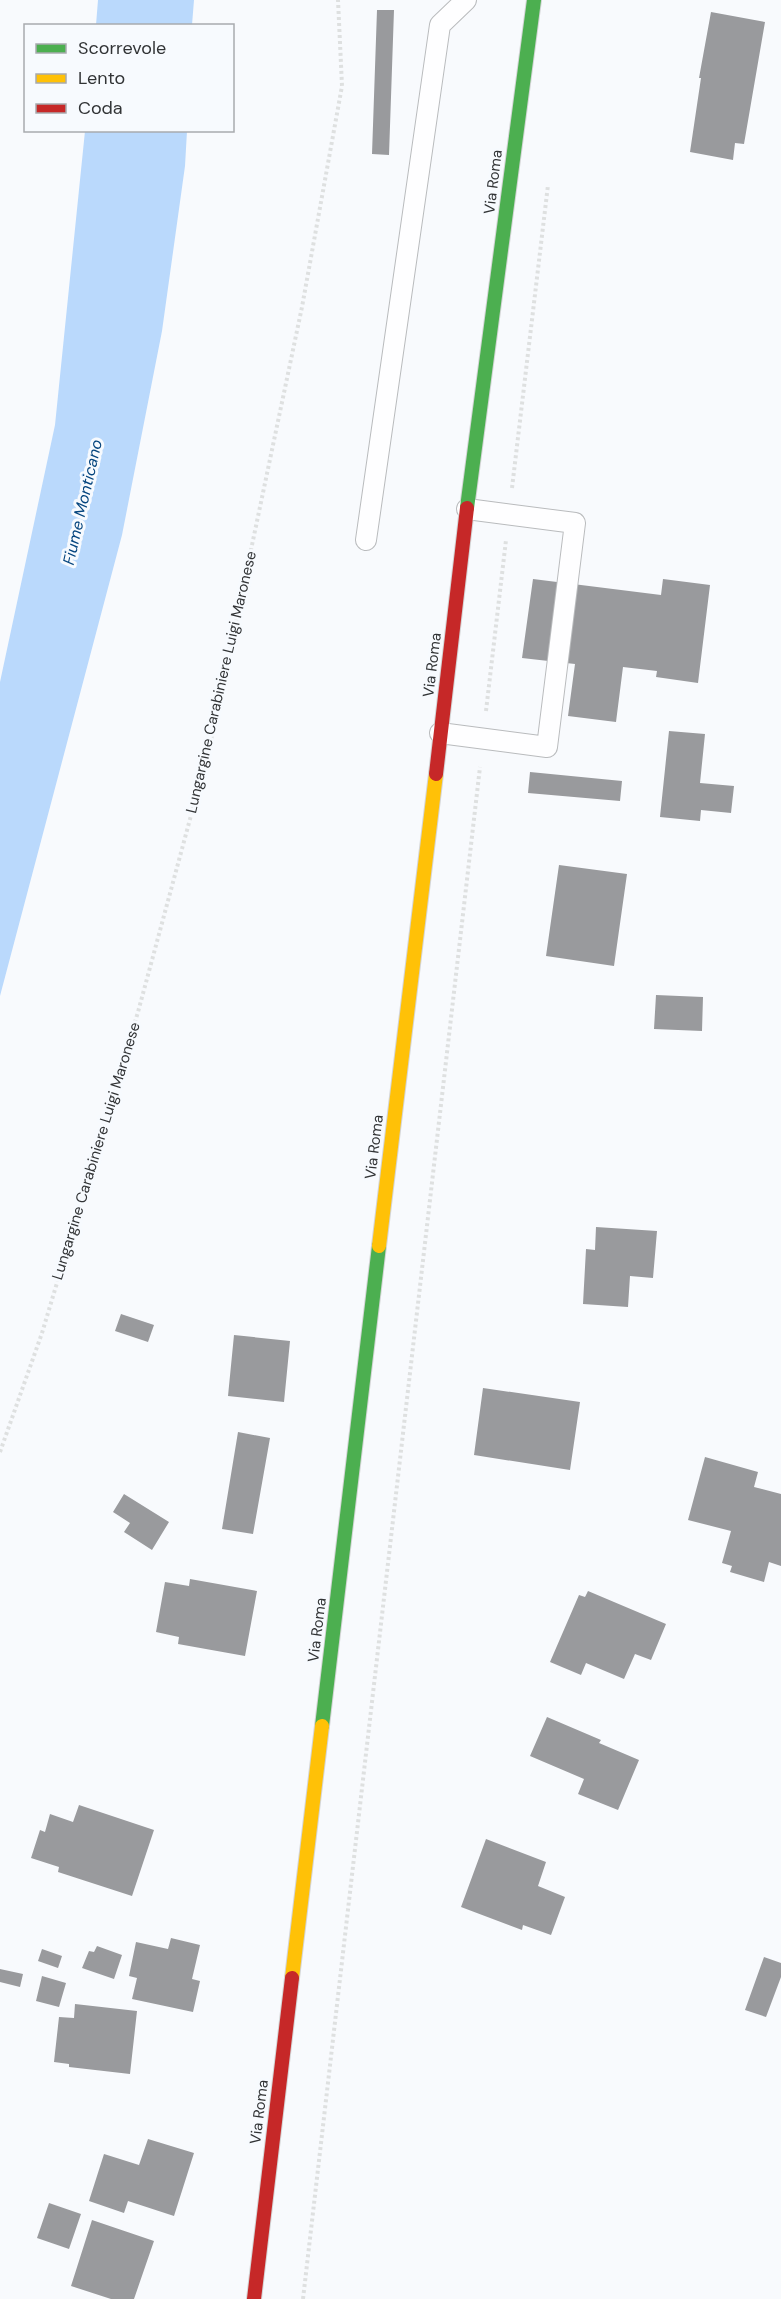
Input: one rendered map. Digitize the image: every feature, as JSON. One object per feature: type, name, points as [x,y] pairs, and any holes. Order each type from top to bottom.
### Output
[{"type":"main road","name":"Via Roma","points":[[254,2299],[467,509],[534,0]]},
{"type":"lane","points":[[366,540],[440,25],[466,0]]},
{"type":"lane","points":[[440,733],[547,747],[575,523],[467,509]]},
{"type":"path","name":"Lungargine Carabiniere Luigi Maronese","points":[[0,1452],[42,1333],[138,1012],[210,745],[302,307],[342,86],[338,0]]},
{"type":"path","points":[[303,2299],[549,175]]},
{"type":"water","points":[[98,0],[194,0],[192,24],[96,24]]},
{"type":"water","name":"Fiume Monticano","points":[[85,132],[187,132],[185,166],[162,331],[122,535],[0,996],[0,682],[55,425]]},
{"type":"building","points":[[377,10],[394,10],[389,155],[372,154]]},
{"type":"building","points":[[711,12],[765,22],[744,144],[735,143],[733,160],[690,152],[701,78],[699,78]]},
{"type":"building","points":[[533,579],[661,595],[663,579],[710,585],[698,683],[656,677],[657,671],[623,667],[616,722],[568,716],[575,664],[522,658]]},
{"type":"building","points":[[669,731],[705,734],[700,783],[734,786],[731,813],[701,810],[700,821],[660,817]]},
{"type":"building","points":[[530,772],[622,781],[620,801],[528,793]]},
{"type":"building","points":[[559,865],[627,874],[614,966],[546,956]]},
{"type":"building","points":[[656,995],[703,997],[702,1031],[654,1029]]},
{"type":"building","points":[[596,1227],[657,1231],[653,1278],[630,1276],[628,1307],[583,1304],[586,1249],[595,1250]]},
{"type":"building","points":[[121,1314],[154,1325],[148,1342],[115,1331]]},
{"type":"building","points":[[234,1335],[290,1341],[284,1402],[228,1396]]},
{"type":"building","points":[[483,1388],[580,1402],[570,1470],[474,1455]]},
{"type":"building","points":[[238,1432],[270,1438],[253,1534],[222,1529]]},
{"type":"building","points":[[705,1457],[758,1472],[754,1487],[781,1494],[781,1566],[769,1562],[764,1582],[730,1572],[732,1566],[722,1563],[731,1531],[688,1520]]},
{"type":"building","points":[[124,1494],[169,1522],[152,1550],[124,1532],[130,1523],[113,1512]]},
{"type":"building","points":[[190,1579],[257,1591],[245,1656],[178,1644],[179,1637],[156,1632],[165,1582],[189,1586]]},
{"type":"building","points":[[588,1591],[666,1624],[651,1660],[635,1654],[624,1679],[586,1663],[581,1675],[550,1662],[579,1595],[585,1597]]},
{"type":"building","points":[[547,1717],[601,1740],[599,1743],[639,1760],[618,1810],[578,1794],[584,1779],[530,1756]]},
{"type":"building","points":[[79,1805],[154,1830],[132,1896],[58,1872],[59,1867],[31,1858],[40,1830],[45,1832],[50,1814],[73,1822]]},
{"type":"building","points":[[486,1839],[546,1862],[538,1886],[565,1897],[551,1935],[523,1925],[522,1930],[461,1907]]},
{"type":"building","points":[[171,1938],[200,1945],[192,1979],[200,1981],[193,2012],[132,1999],[137,1978],[129,1976],[136,1942],[168,1949]]},
{"type":"building","points":[[97,1946],[122,1955],[114,1979],[82,1968],[89,1951],[94,1952]]},
{"type":"building","points":[[42,1949],[62,1956],[58,1968],[38,1961]]},
{"type":"building","points":[[764,1957],[781,1963],[781,1977],[766,2017],[745,2010]]},
{"type":"building","points":[[0,1969],[23,1974],[20,1987],[0,1982]]},
{"type":"building","points":[[42,1976],[66,1983],[59,2007],[36,2001]]},
{"type":"building","points":[[75,2004],[137,2011],[130,2074],[69,2067],[69,2064],[54,2062],[59,2017],[74,2018]]},
{"type":"building","points":[[148,2139],[194,2153],[174,2216],[128,2201],[124,2213],[89,2201],[104,2154],[139,2165]]},
{"type":"building","points":[[49,2203],[81,2214],[69,2249],[37,2238]]},
{"type":"building","points":[[92,2220],[154,2241],[134,2299],[111,2299],[71,2286]]},
{"type":"traffic: fast","points":[[467,508],[534,0]]},
{"type":"traffic: fast","points":[[322,1726],[379,1246]]},
{"type":"traffic: slow","points":[[379,1246],[436,774]]},
{"type":"traffic: slow","points":[[292,1978],[322,1726]]},
{"type":"traffic: jam","points":[[436,774],[467,508]]},
{"type":"traffic: jam","points":[[254,2299],[292,1978]]}]
